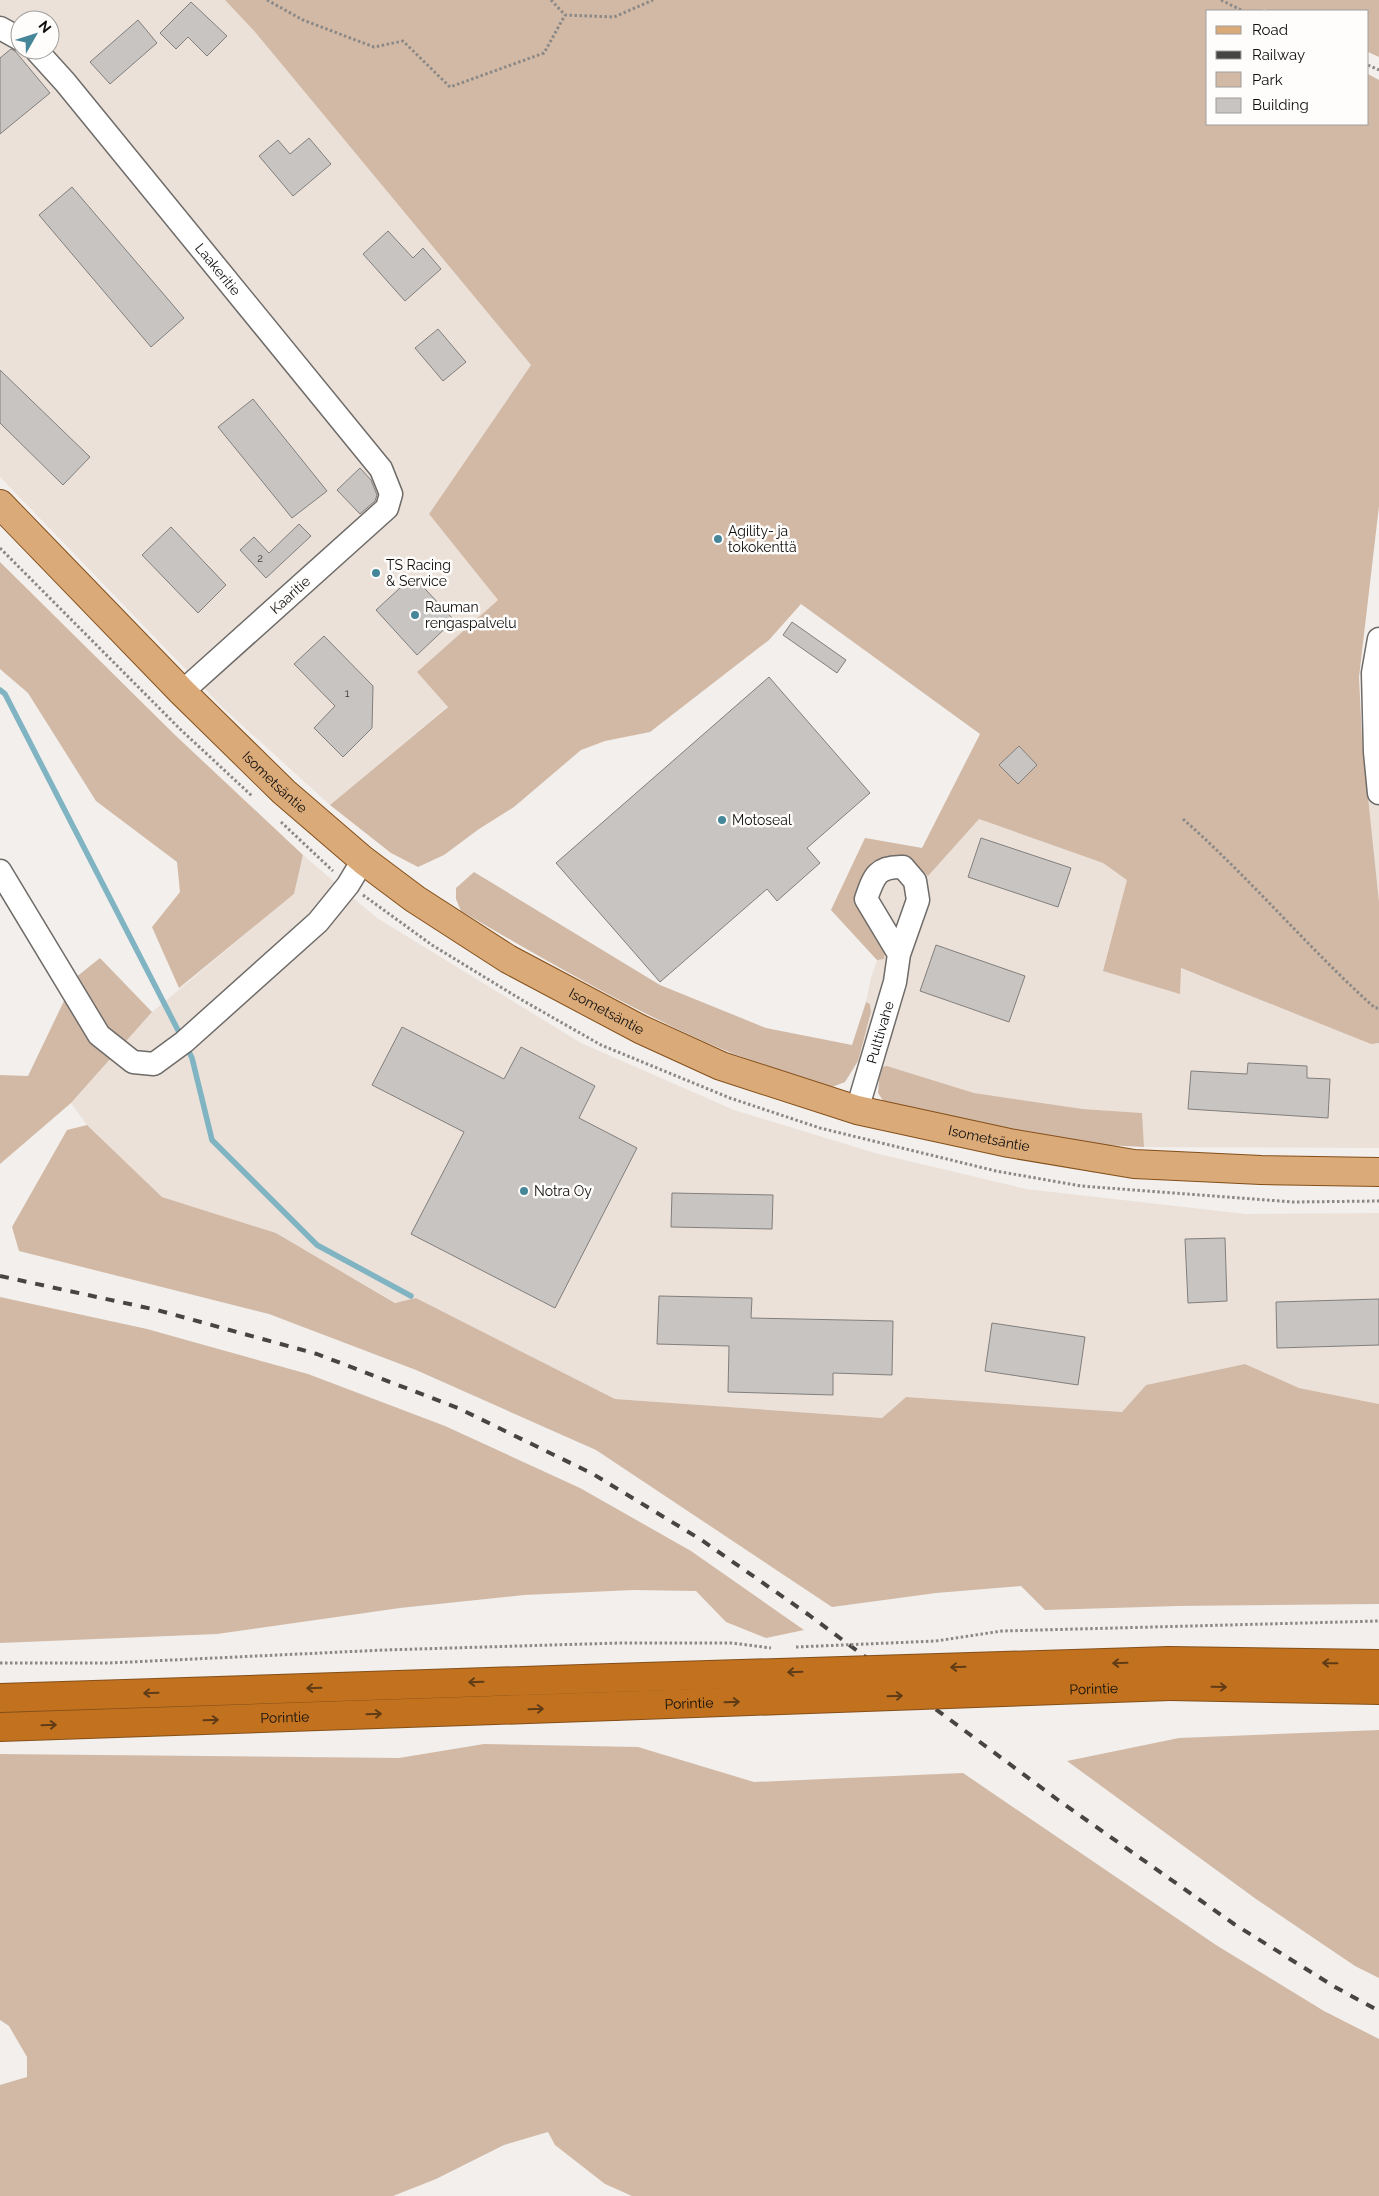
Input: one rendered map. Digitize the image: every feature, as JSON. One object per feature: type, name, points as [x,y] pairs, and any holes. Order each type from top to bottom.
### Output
[{"type":"highway","name":"Porintie","points":[[0,1727],[614,1706],[1169,1674],[1379,1664]]},
{"type":"highway","name":"Porintie","points":[[0,1698],[612,1678],[1169,1674],[1379,1690]]},
{"type":"main road","name":"Isometsäntie","points":[[0,504],[182,692],[284,792],[363,860],[415,899],[508,959],[640,1030],[721,1066],[857,1110],[1009,1143],[1134,1164],[1262,1170],[1379,1172]]},
{"type":"street","name":"Laakeritie","points":[[45,60],[66,82],[381,469],[391,494]]},
{"type":"street","name":"Kaaritie","points":[[182,692],[388,508],[391,494]]},
{"type":"street","points":[[1379,639],[1373,673],[1375,752],[1379,793]]},
{"type":"street","points":[[0,871],[98,1035],[133,1062],[154,1064],[184,1042],[318,922],[348,885],[363,860]]},
{"type":"street","name":"Pulttivahe","points":[[857,1110],[895,982],[899,954]]},
{"type":"path","points":[[267,0],[303,20],[374,47],[402,41],[450,87],[544,53],[565,14]]},
{"type":"path","points":[[551,0],[565,14],[614,17],[653,0]]},
{"type":"path","points":[[1220,0],[1240,10]]},
{"type":"path","points":[[0,548],[180,729],[253,797]]},
{"type":"path","points":[[275,817],[348,885],[432,945],[522,1000],[601,1045],[730,1098],[820,1128],[996,1171],[1081,1186],[1293,1202],[1379,1201]]},
{"type":"path","points":[[1183,819],[1225,856],[1340,977],[1375,1008],[1379,1008]]},
{"type":"path","points":[[790,1648],[936,1641],[1002,1631],[1379,1621]]},
{"type":"path","points":[[0,1663],[109,1663],[384,1650],[619,1642],[732,1643],[780,1648]]},
{"type":"shaded area","points":[[0,0],[225,0],[255,32],[531,365],[429,514],[498,600],[417,672],[448,706],[330,805],[223,708],[0,477]]},
{"type":"shaded area","points":[[1362,739],[1379,741],[1379,902]]},
{"type":"shaded area","points":[[979,819],[1103,863],[1128,880],[1180,994],[1180,968],[1371,1043],[1379,1043],[1379,1148],[1144,1147],[1141,1113],[1083,1109],[974,1093],[887,1066],[880,1067],[858,1061],[871,1012],[870,1004],[866,1002],[877,960],[831,910],[865,838],[922,848]]},
{"type":"shaded area","points":[[303,855],[377,918],[581,1043],[734,1110],[875,1153],[1026,1189],[1246,1214],[1379,1213],[1379,1404],[1299,1388],[1245,1364],[1146,1385],[1122,1412],[906,1397],[882,1418],[615,1399],[416,1298],[396,1303],[276,1233],[162,1197],[87,1125],[71,1103],[152,1012],[294,894]]},
{"type":"green space","points":[[225,0],[1379,0],[1379,57],[1369,52],[1369,10],[1206,10],[1206,125],[1369,125],[1369,75],[1379,80],[1379,506],[1359,677],[1362,739],[1379,902],[1379,1043],[1371,1044],[1181,968],[1180,994],[1103,971],[1127,880],[1103,863],[979,819],[928,876],[909,864],[893,859],[884,858],[871,864],[862,882],[885,951],[884,959],[877,960],[831,910],[865,838],[922,848],[980,734],[801,604],[769,640],[650,732],[605,741],[581,750],[514,807],[479,829],[444,855],[418,867],[391,853],[330,805],[448,707],[417,672],[498,600],[429,514],[531,365],[255,32]]},
{"type":"green space","points":[[0,562],[175,735],[303,855],[294,894],[179,988],[152,927],[180,892],[177,862],[96,801],[28,693],[0,669]]},
{"type":"green space","points":[[474,872],[660,985],[766,1028],[852,1045],[866,1002],[870,1004],[871,1012],[858,1061],[845,1082],[832,1087],[735,1054],[641,1011],[580,979],[461,911],[456,899],[456,888]]},
{"type":"green space","points":[[100,958],[152,1012],[71,1103],[0,1164],[0,1075],[28,1076],[75,978]]},
{"type":"green space","points":[[887,1066],[974,1093],[1083,1109],[1142,1113],[1144,1147],[1085,1144],[1006,1132],[886,1105],[878,1093],[880,1067]]},
{"type":"green space","points":[[87,1125],[162,1197],[276,1233],[395,1303],[416,1298],[615,1399],[882,1418],[906,1397],[1122,1412],[1146,1385],[1245,1364],[1299,1388],[1379,1404],[1379,1604],[1178,1606],[1045,1610],[1021,1586],[936,1593],[832,1607],[596,1450],[416,1370],[269,1314],[19,1251],[12,1227],[67,1130]]},
{"type":"green space","points":[[0,1297],[147,1329],[308,1374],[445,1426],[580,1488],[691,1551],[804,1630],[766,1638],[726,1622],[696,1591],[633,1590],[524,1595],[400,1608],[217,1634],[0,1643]]},
{"type":"green space","points":[[1379,1730],[1379,1978],[1355,1966],[1256,1899],[1067,1761],[1179,1738]]},
{"type":"green space","points":[[484,1744],[638,1747],[754,1782],[963,1773],[1216,1945],[1324,2011],[1379,2039],[1379,2196],[632,2196],[605,2184],[555,2145],[548,2132],[504,2145],[436,2179],[393,2196],[0,2196],[0,2085],[27,2077],[27,2057],[9,2026],[0,2020],[0,1754],[399,1758]]},
{"type":"building","points":[[191,2],[227,36],[207,56],[188,37],[176,49],[160,33]]},
{"type":"building","points":[[138,20],[157,43],[110,84],[90,62]]},
{"type":"building","points":[[10,50],[10,60],[22,60],[50,93],[0,134],[0,58]]},
{"type":"building","points":[[309,138],[331,164],[293,196],[259,156],[278,140],[290,154]]},
{"type":"building","points":[[72,187],[184,318],[151,347],[39,215]]},
{"type":"building","points":[[388,231],[413,258],[423,248],[441,269],[405,301],[363,254]]},
{"type":"building","points":[[438,329],[466,362],[443,381],[415,348]]},
{"type":"building","points":[[0,370],[90,457],[63,485],[0,423]]},
{"type":"building","points":[[253,399],[327,491],[292,518],[218,427]]},
{"type":"building","points":[[360,468],[371,480],[377,495],[375,501],[360,514],[337,490]]},
{"type":"building","points":[[299,524],[311,536],[266,578],[240,550],[254,537],[269,553]]},
{"type":"building","points":[[171,527],[226,585],[198,613],[142,555]]},
{"type":"building","name":"Rauman rengaspalvelu","points":[[413,576],[454,620],[417,655],[376,610]]},
{"type":"building","points":[[792,622],[846,660],[837,673],[783,635]]},
{"type":"building","points":[[324,636],[373,686],[372,728],[343,757],[314,728],[335,706],[294,664]]},
{"type":"building","name":"Motoseal","points":[[769,677],[870,793],[807,848],[820,863],[777,901],[767,889],[660,982],[556,863]]},
{"type":"building","points":[[1019,746],[1037,765],[1018,784],[999,765]]},
{"type":"building","points":[[981,838],[1071,868],[1058,907],[968,877]]},
{"type":"building","points":[[936,945],[1025,976],[1009,1022],[920,991]]},
{"type":"building","name":"Notra Oy","points":[[402,1027],[504,1079],[521,1047],[595,1086],[579,1118],[637,1148],[555,1308],[411,1234],[464,1132],[372,1085]]},
{"type":"building","points":[[1248,1063],[1307,1066],[1307,1078],[1330,1079],[1328,1118],[1188,1109],[1191,1071],[1247,1074]]},
{"type":"building","points":[[672,1193],[773,1195],[772,1229],[671,1227]]},
{"type":"building","points":[[1225,1238],[1227,1301],[1188,1303],[1185,1239]]},
{"type":"building","points":[[659,1296],[752,1298],[751,1318],[893,1321],[892,1375],[833,1373],[833,1395],[728,1392],[729,1346],[657,1344]]},
{"type":"building","points":[[1379,1299],[1379,1345],[1277,1348],[1276,1302]]},
{"type":"building","points":[[992,1323],[1085,1337],[1078,1385],[985,1371]]},
{"type":"waterway","points":[[0,690],[5,694],[182,1038]]},
{"type":"waterway","points":[[186,1046],[192,1058],[212,1140],[317,1245],[411,1296]]},
{"type":"railway","points":[[0,1276],[157,1310],[317,1354],[458,1408],[593,1474],[700,1539],[809,1615],[1058,1800],[1234,1924],[1335,1987],[1379,2011]]},
{"type":"place","name":"Agility- ja tokokenttä","points":[[718,539]]},
{"type":"place","name":"TS Racing & Service","points":[[376,573]]},
{"type":"place","name":"Rauman rengaspalvelu","points":[[415,615]]},
{"type":"place","name":"Motoseal","points":[[722,820]]},
{"type":"place","name":"Notra Oy","points":[[524,1191]]}]
